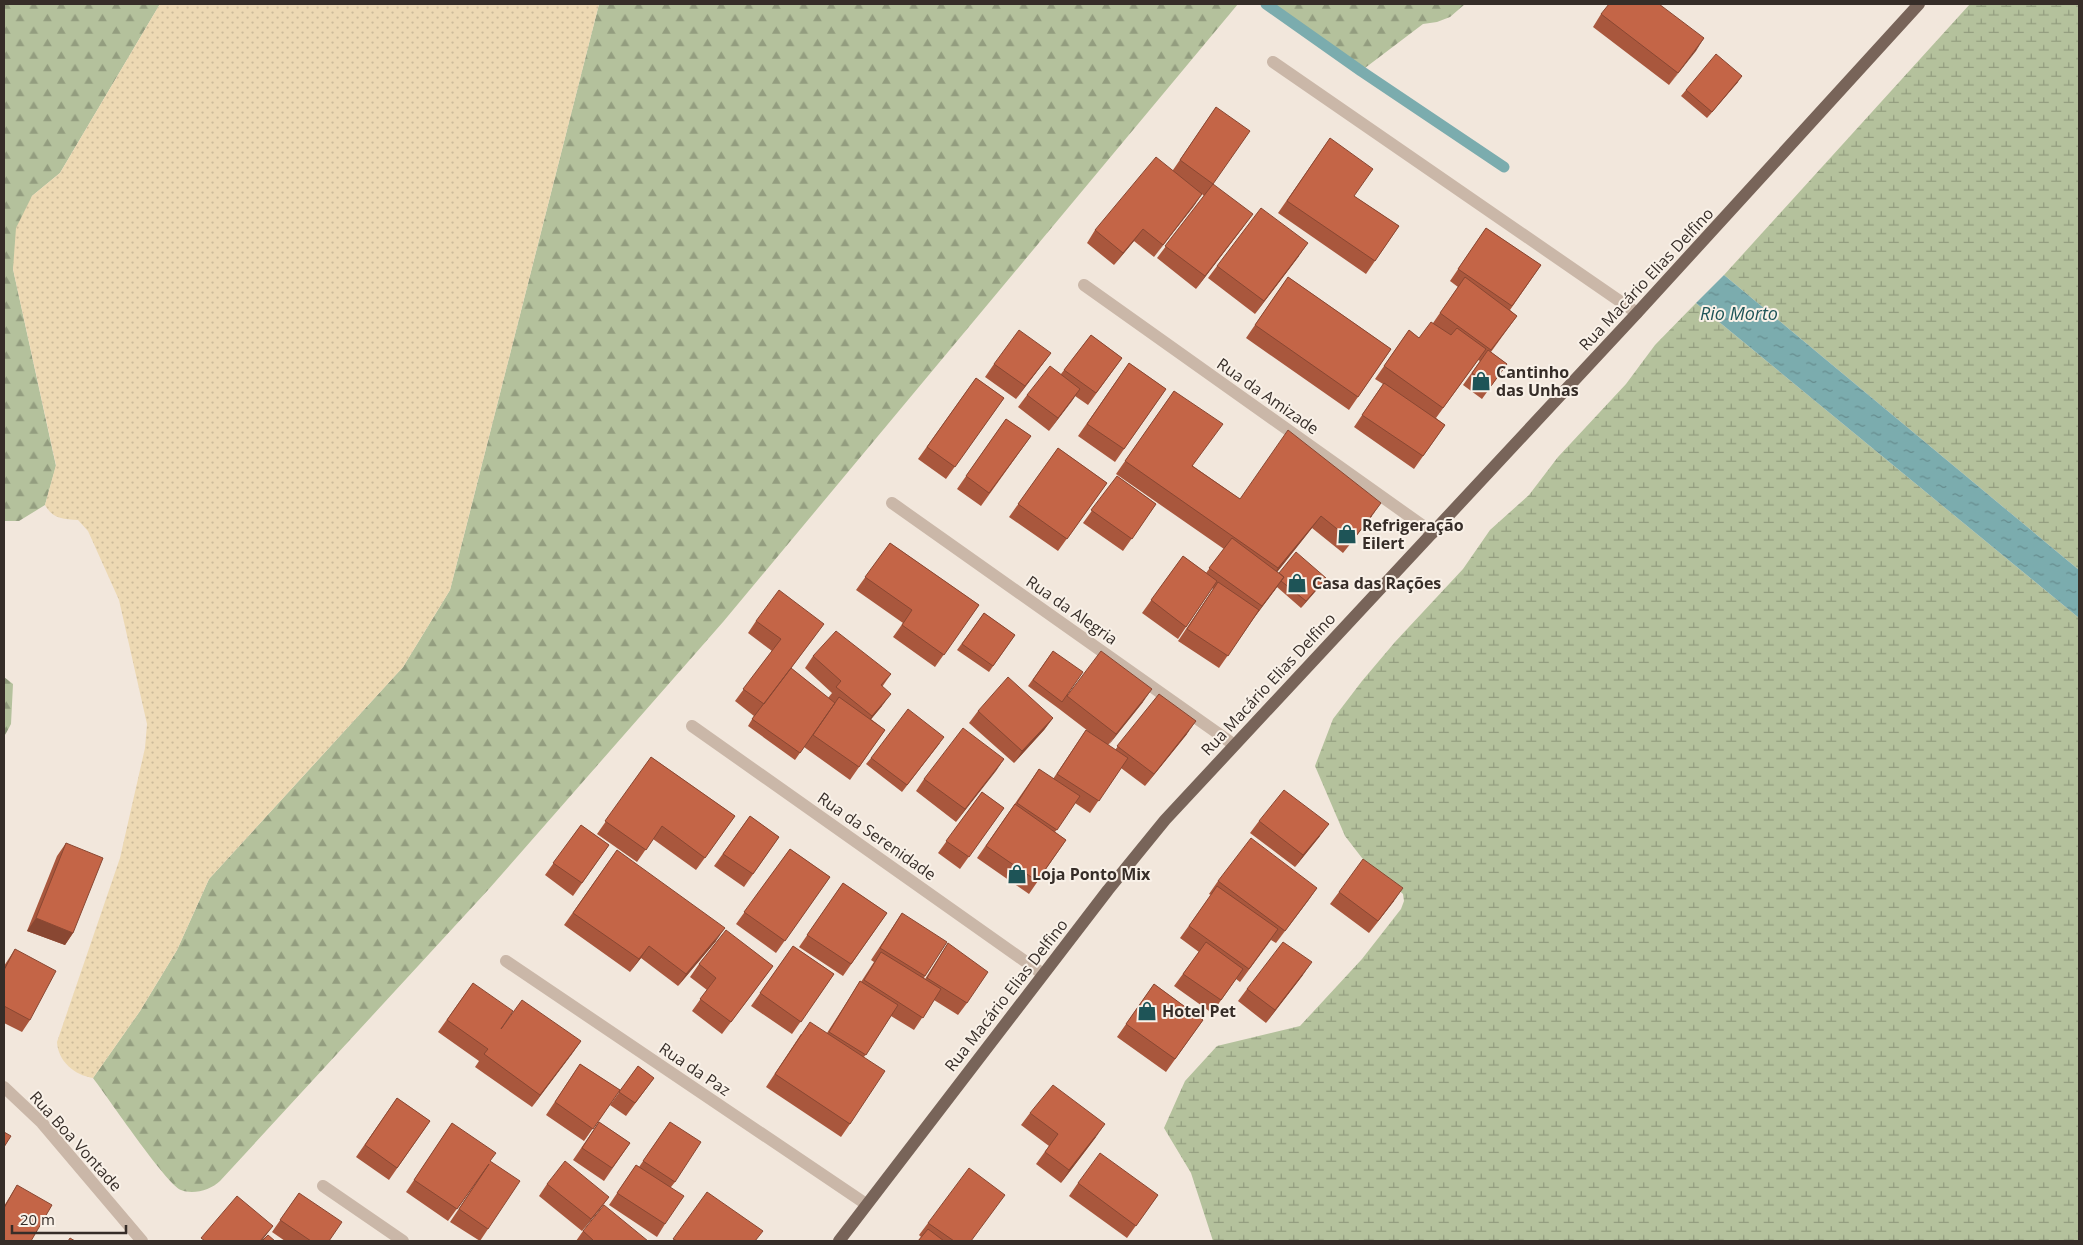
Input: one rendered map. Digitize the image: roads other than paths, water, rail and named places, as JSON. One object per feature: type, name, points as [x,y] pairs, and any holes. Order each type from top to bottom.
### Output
[{"type":"main road","name":"Rua Macário Elias Delfino","points":[[839,1241],[1108,890],[1165,820],[1233,744],[1433,533],[1637,313],[1920,4]]},
{"type":"street","points":[[1272,62],[1637,313]]},
{"type":"street","name":"Rua da Amizade","points":[[1084,286],[1433,533]]},
{"type":"street","name":"Rua da Alegria","points":[[892,503],[1233,744]]},
{"type":"street","name":"Rua da Serenidade","points":[[692,726],[1043,974]]},
{"type":"street","name":"Rua da Paz","points":[[506,961],[866,1204]]},
{"type":"street","name":"Rua Boa Vontade","points":[[4,1087],[42,1123],[142,1241]]},
{"type":"street","points":[[324,1186],[403,1241]]},
{"type":"water","name":"Rio Morto","points":[[1724,275],[2079,570],[2079,618],[1696,303]]},
{"type":"waterway","points":[[1266,4],[1361,71],[1504,167]]},
{"type":"place","name":"Cantinho das Unhas","points":[[1481,381]]},
{"type":"place","name":"Refrigeração Eilert","points":[[1347,534]]},
{"type":"place","name":"Casa das Rações","points":[[1297,583]]},
{"type":"place","name":"Loja Ponto Mix","points":[[1017,874]]},
{"type":"place","name":"Hotel Pet","points":[[1147,1011]]}]
